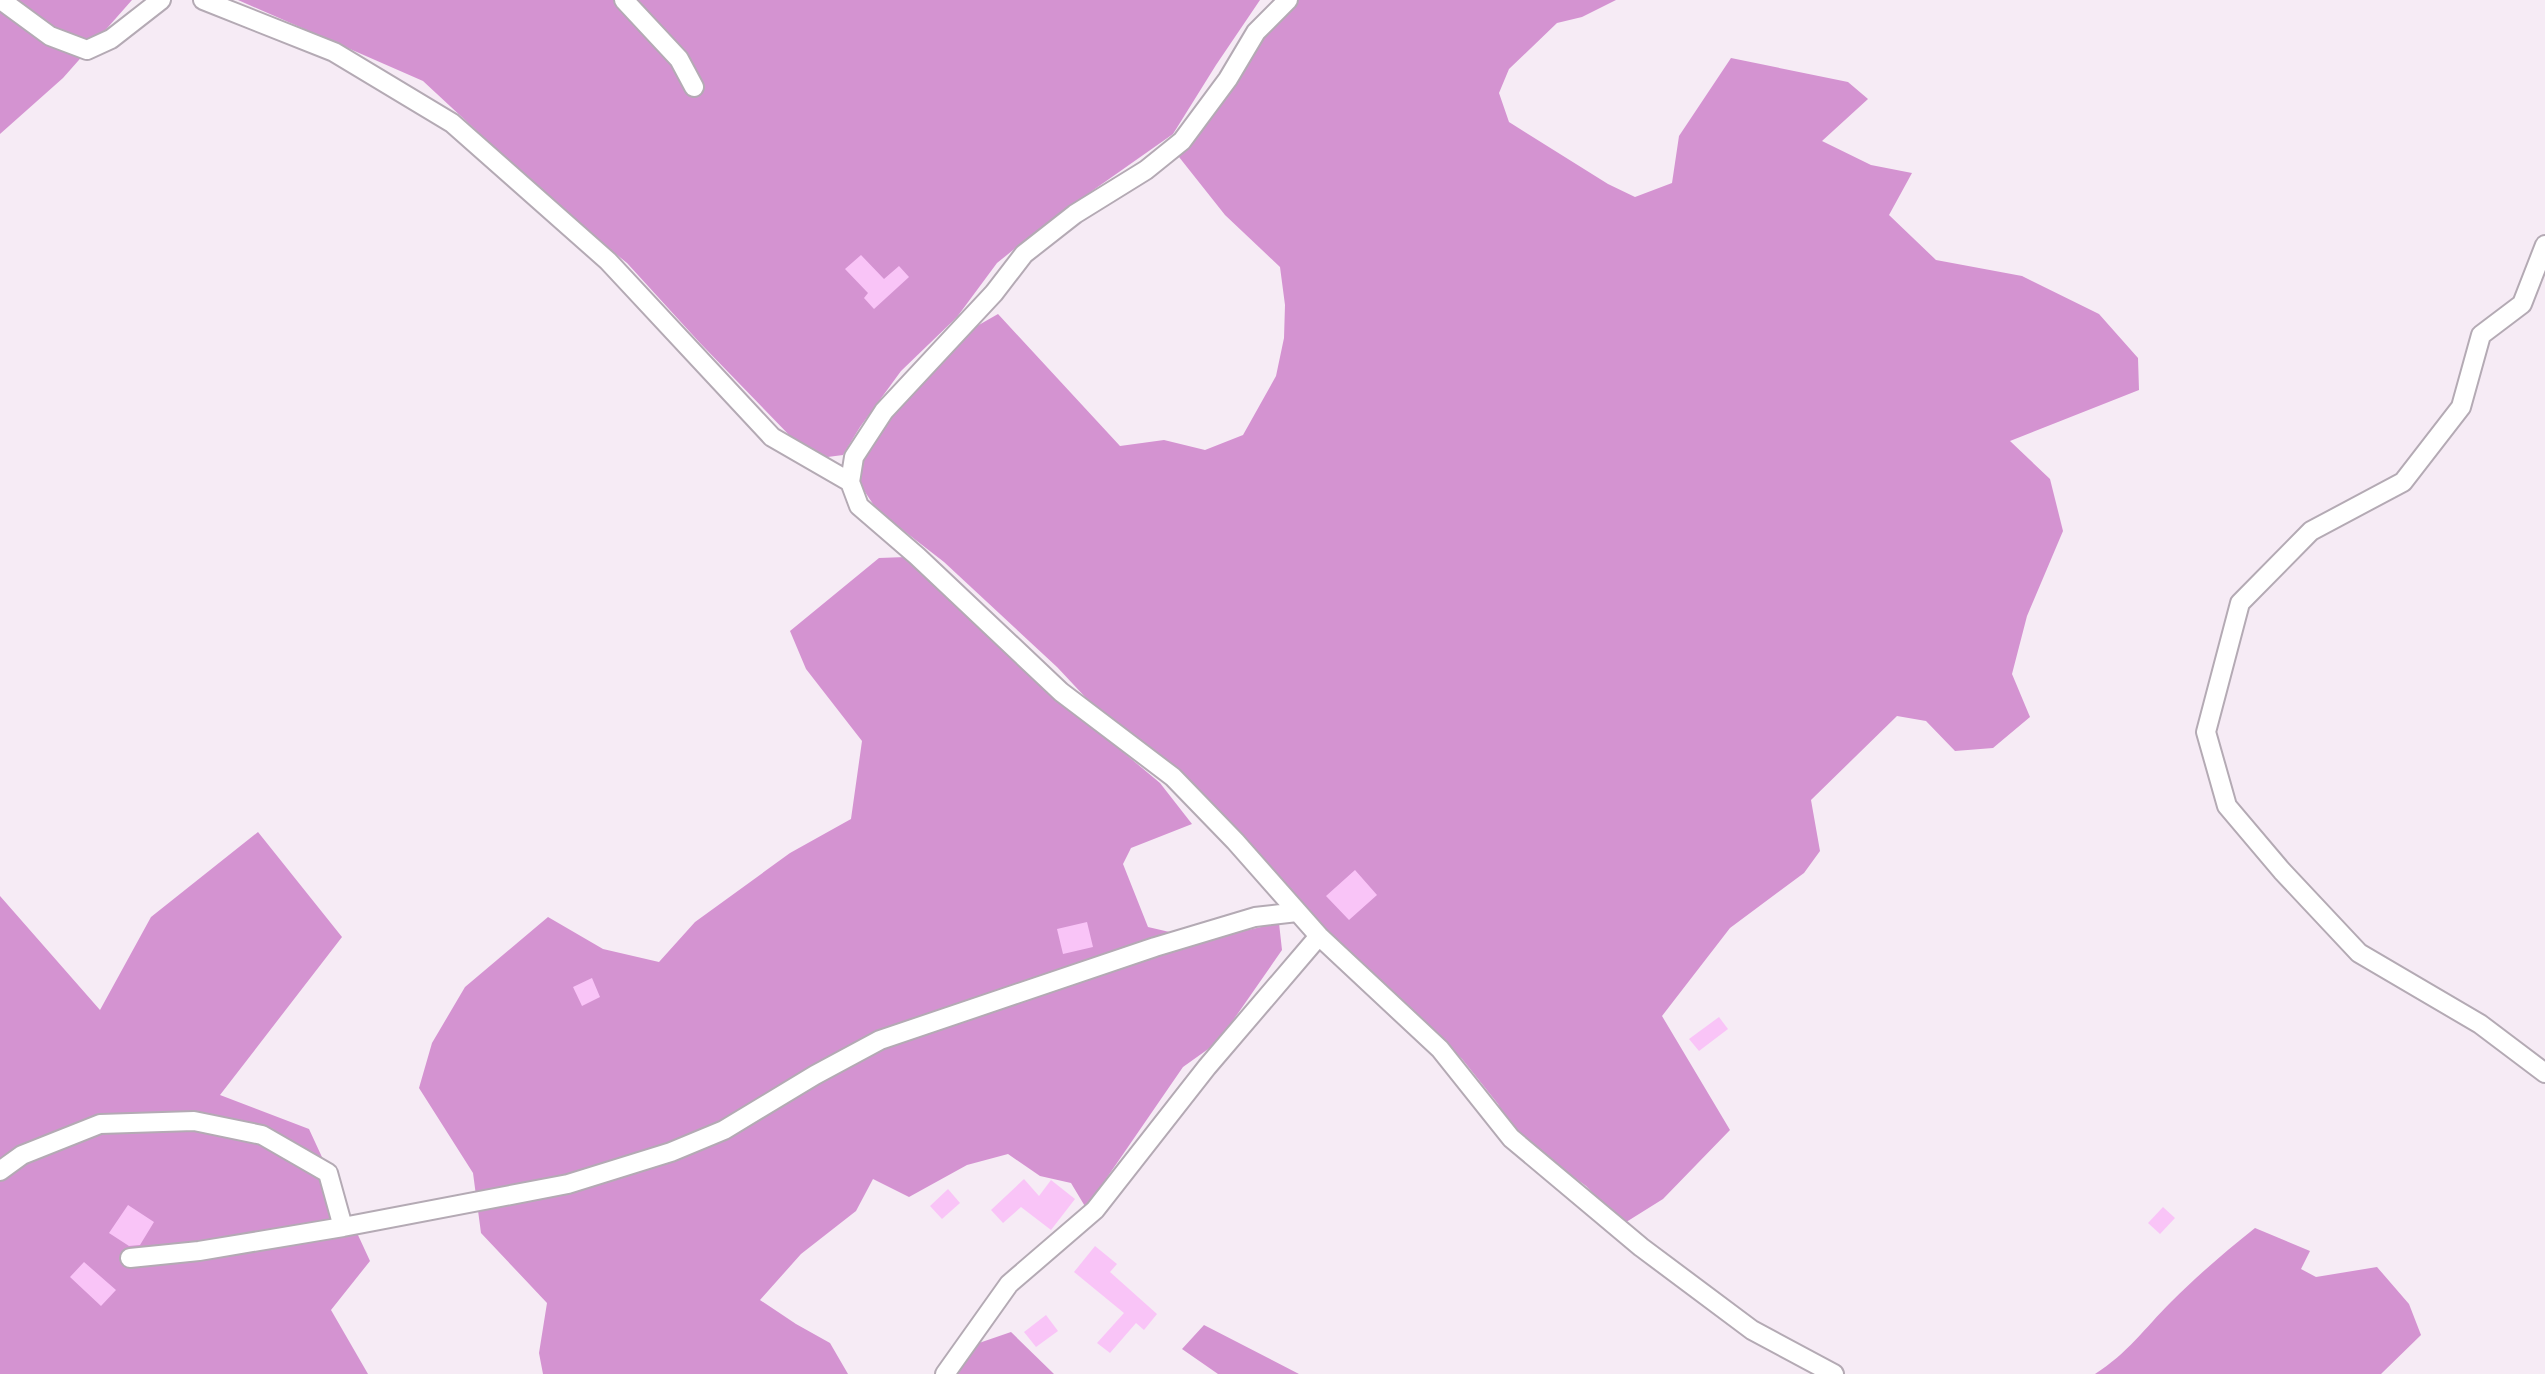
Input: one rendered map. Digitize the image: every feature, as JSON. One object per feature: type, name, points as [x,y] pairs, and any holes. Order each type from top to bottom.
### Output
[{"type":"street","points":[[1,0],[50,36],[87,50],[111,39],[161,0]]},
{"type":"street","points":[[203,0],[334,52],[452,123],[608,261],[772,437],[850,482]]},
{"type":"street","points":[[624,0],[679,59],[694,87]]},
{"type":"street","points":[[1288,0],[1256,32],[1228,79],[1182,141],[1146,170],[1075,214],[1024,254],[994,293],[884,411],[854,457],[850,482],[859,506],[917,556],[1061,692],[1173,777],[1319,936],[1440,1049],[1511,1138],[1641,1247],[1752,1330],[1834,1374]]},
{"type":"street","points":[[2545,245],[2522,304],[2481,335],[2461,407],[2403,482],[2311,531],[2240,603],[2206,732],[2227,806],[2282,871],[2359,953],[2480,1024],[2545,1073]]},
{"type":"street","points":[[130,1258],[199,1251],[343,1227],[568,1184],[671,1152],[724,1130],[880,1040],[1155,947],[1255,917],[1297,912]]},
{"type":"street","points":[[945,1374],[1009,1284],[1095,1210],[1207,1067],[1319,936]]},
{"type":"street","points":[[0,1171],[22,1155],[100,1124],[194,1121],[262,1135],[328,1173],[343,1227]]},
{"type":"shaded area","points":[[0,0],[132,0],[63,78],[0,134]]},
{"type":"shaded area","points":[[238,0],[1260,0],[1173,134],[1048,222],[997,263],[957,317],[901,371],[843,455],[820,458],[792,438],[627,263],[565,213],[423,81]]},
{"type":"shaded area","points":[[1298,0],[1616,0],[1582,17],[1557,23],[1509,69],[1499,93],[1509,122],[1608,184],[1635,197],[1672,183],[1679,136],[1731,58],[1848,82],[1868,99],[1822,141],[1871,165],[1912,173],[1889,215],[1936,260],[2022,276],[2099,314],[2138,358],[2139,390],[2010,441],[2050,479],[2063,531],[2027,616],[2012,674],[2030,717],[1993,748],[1955,751],[1926,721],[1897,716],[1811,800],[1820,851],[1804,873],[1730,928],[1662,1016],[1730,1130],[1663,1199],[1623,1224],[1586,1186],[1512,1132],[1498,1104],[1462,1059],[1334,938],[1196,787],[1103,716],[1057,667],[944,562],[877,510],[859,483],[864,456],[895,408],[963,334],[998,314],[1120,446],[1164,440],[1205,450],[1243,435],[1276,376],[1284,338],[1285,305],[1280,267],[1225,215],[1179,157],[1246,64],[1262,33]]},
{"type":"shaded area","points":[[906,557],[1050,691],[1160,783],[1192,824],[1131,848],[1123,864],[1148,927],[1204,940],[1279,923],[1282,950],[1218,1042],[1183,1067],[1086,1208],[1071,1183],[1040,1176],[1008,1154],[967,1165],[909,1197],[873,1179],[856,1211],[801,1254],[760,1300],[830,1343],[848,1374],[543,1374],[539,1353],[547,1303],[481,1233],[473,1173],[419,1088],[432,1043],[465,987],[548,917],[603,949],[659,962],[695,922],[790,853],[851,819],[862,741],[806,669],[790,631],[879,558]]},
{"type":"shaded area","points":[[258,832],[342,937],[220,1095],[309,1129],[370,1261],[331,1310],[368,1374],[0,1374],[0,896],[100,1010],[151,917]]},
{"type":"shaded area","points":[[2255,1228],[2310,1251],[2301,1269],[2316,1277],[2377,1267],[2409,1304],[2421,1335],[2381,1374],[2095,1374],[2126,1349],[2191,1282]]},
{"type":"shaded area","points":[[1204,1325],[1299,1374],[1218,1374],[1182,1349]]},
{"type":"shaded area","points":[[1011,1332],[1054,1374],[953,1374],[979,1343]]},
{"type":"building","points":[[861,255],[884,279],[899,266],[909,277],[874,309],[864,298],[868,293],[845,269]]},
{"type":"building","points":[[1355,870],[1377,895],[1349,920],[1326,896]]},
{"type":"building","points":[[1087,922],[1093,947],[1063,954],[1057,929]]},
{"type":"building","points":[[592,978],[600,997],[582,1006],[573,987]]},
{"type":"building","points":[[1719,1017],[1728,1029],[1699,1051],[1689,1039]]},
{"type":"building","points":[[1024,1179],[1039,1196],[1051,1180],[1075,1199],[1051,1230],[1021,1207],[1003,1223],[991,1210]]},
{"type":"building","points":[[948,1189],[960,1203],[942,1219],[930,1206]]},
{"type":"building","points":[[128,1205],[154,1222],[140,1245],[129,1246],[109,1233]]},
{"type":"building","points":[[2163,1207],[2175,1218],[2160,1234],[2148,1223]]},
{"type":"building","points":[[1095,1246],[1117,1264],[1110,1272],[1157,1314],[1144,1330],[1136,1323],[1110,1353],[1097,1343],[1124,1313],[1074,1272]]},
{"type":"building","points":[[84,1262],[116,1290],[101,1306],[70,1277]]},
{"type":"building","points":[[1046,1315],[1058,1331],[1036,1347],[1024,1332]]}]
